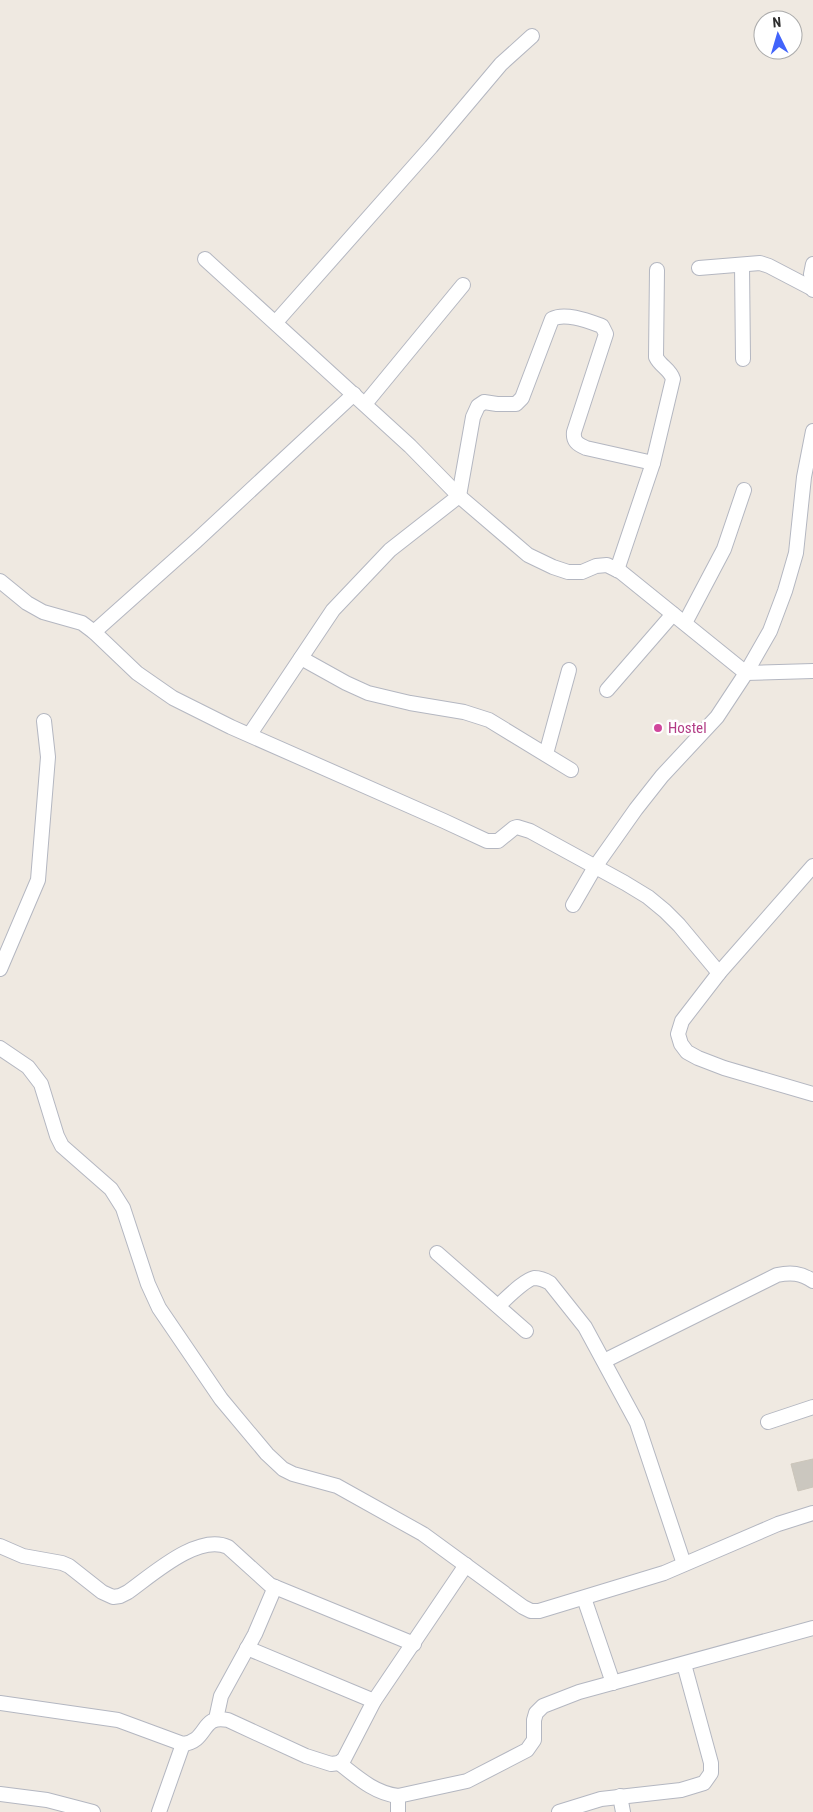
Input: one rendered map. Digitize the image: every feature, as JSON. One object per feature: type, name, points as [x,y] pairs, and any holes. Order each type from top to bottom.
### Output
[{"type":"street","points":[[276,322],[501,64],[532,36]]},
{"type":"street","points":[[205,258],[410,446],[459,496],[528,555],[568,572],[582,572],[596,566],[607,565],[617,570],[746,673],[813,671]]},
{"type":"street","points":[[699,268],[760,263],[813,290]]},
{"type":"street","points":[[813,264],[811,274],[813,290]]},
{"type":"street","points":[[742,265],[743,359]]},
{"type":"street","points":[[617,570],[653,463],[673,379],[672,374],[659,363],[656,357],[657,270]]},
{"type":"street","points":[[365,404],[463,285]]},
{"type":"street","points":[[250,734],[333,610],[390,550],[459,496],[473,417],[478,406],[484,402],[516,404],[522,398],[552,319],[558,316],[602,326],[606,334],[574,432],[574,439],[578,445],[653,463]]},
{"type":"street","points":[[94,632],[196,541],[354,394]]},
{"type":"street","points":[[573,906],[595,867],[636,809],[662,776],[717,717],[770,632],[796,553],[808,486],[813,431]]},
{"type":"street","points":[[685,623],[724,549],[744,490]]},
{"type":"street","points":[[0,581],[27,603],[42,612],[82,623],[137,673],[173,698],[487,842],[493,843],[498,841],[510,830],[518,827],[530,831],[640,892],[665,911],[719,973]]},
{"type":"street","points":[[607,690],[673,614]]},
{"type":"street","points":[[301,658],[368,693],[410,704],[477,715],[489,720],[571,770]]},
{"type":"street","points":[[546,754],[569,670]]},
{"type":"street","points":[[0,969],[38,880],[41,864],[48,758],[44,721]]},
{"type":"street","points":[[813,866],[719,973],[682,1021],[678,1034],[681,1044],[687,1052],[698,1058],[724,1068],[813,1094]]},
{"type":"street","points":[[0,1048],[28,1067],[41,1084],[56,1136],[62,1146],[111,1189],[122,1208],[148,1284],[159,1308],[221,1399],[267,1454],[283,1469],[292,1474],[337,1486],[415,1530],[523,1607],[531,1611],[538,1611],[664,1573],[778,1524],[813,1514]]},
{"type":"street","points":[[437,1253],[526,1331]]},
{"type":"street","points":[[604,1361],[778,1275],[790,1273],[805,1276],[813,1281]]},
{"type":"street","points":[[498,1306],[528,1280],[542,1279],[550,1283],[585,1327],[636,1423],[684,1564]]},
{"type":"street","points":[[768,1422],[813,1407]]},
{"type":"street","points":[[0,1546],[23,1556],[69,1566],[102,1592],[113,1597],[128,1592],[187,1551],[207,1543],[220,1544],[228,1547],[258,1575],[276,1587],[414,1644]]},
{"type":"street","points":[[0,1703],[118,1720],[183,1744],[192,1743],[196,1740],[210,1722],[216,1719],[228,1720],[306,1756],[331,1764],[339,1763],[344,1758],[374,1701],[466,1565]]},
{"type":"street","points":[[216,1719],[221,1696],[259,1627],[276,1587]]},
{"type":"street","points":[[584,1598],[613,1683]]},
{"type":"street","points":[[339,1763],[377,1790],[398,1796],[467,1781],[527,1750],[534,1740],[536,1713],[543,1706],[579,1692],[813,1628]]},
{"type":"street","points":[[247,1648],[374,1701]]},
{"type":"street","points":[[558,1812],[601,1799],[681,1790],[704,1783],[711,1774],[711,1763],[684,1664]]},
{"type":"street","points":[[159,1812],[183,1744]]},
{"type":"street","points":[[0,1794],[47,1800],[93,1812]]},
{"type":"street","points":[[398,1796],[398,1812]]},
{"type":"street","points":[[620,1796],[623,1812]]},
{"type":"building","points":[[813,1459],[813,1487],[798,1491],[791,1464]]},
{"type":"place","name":"Hostel","points":[[658,728]]}]
